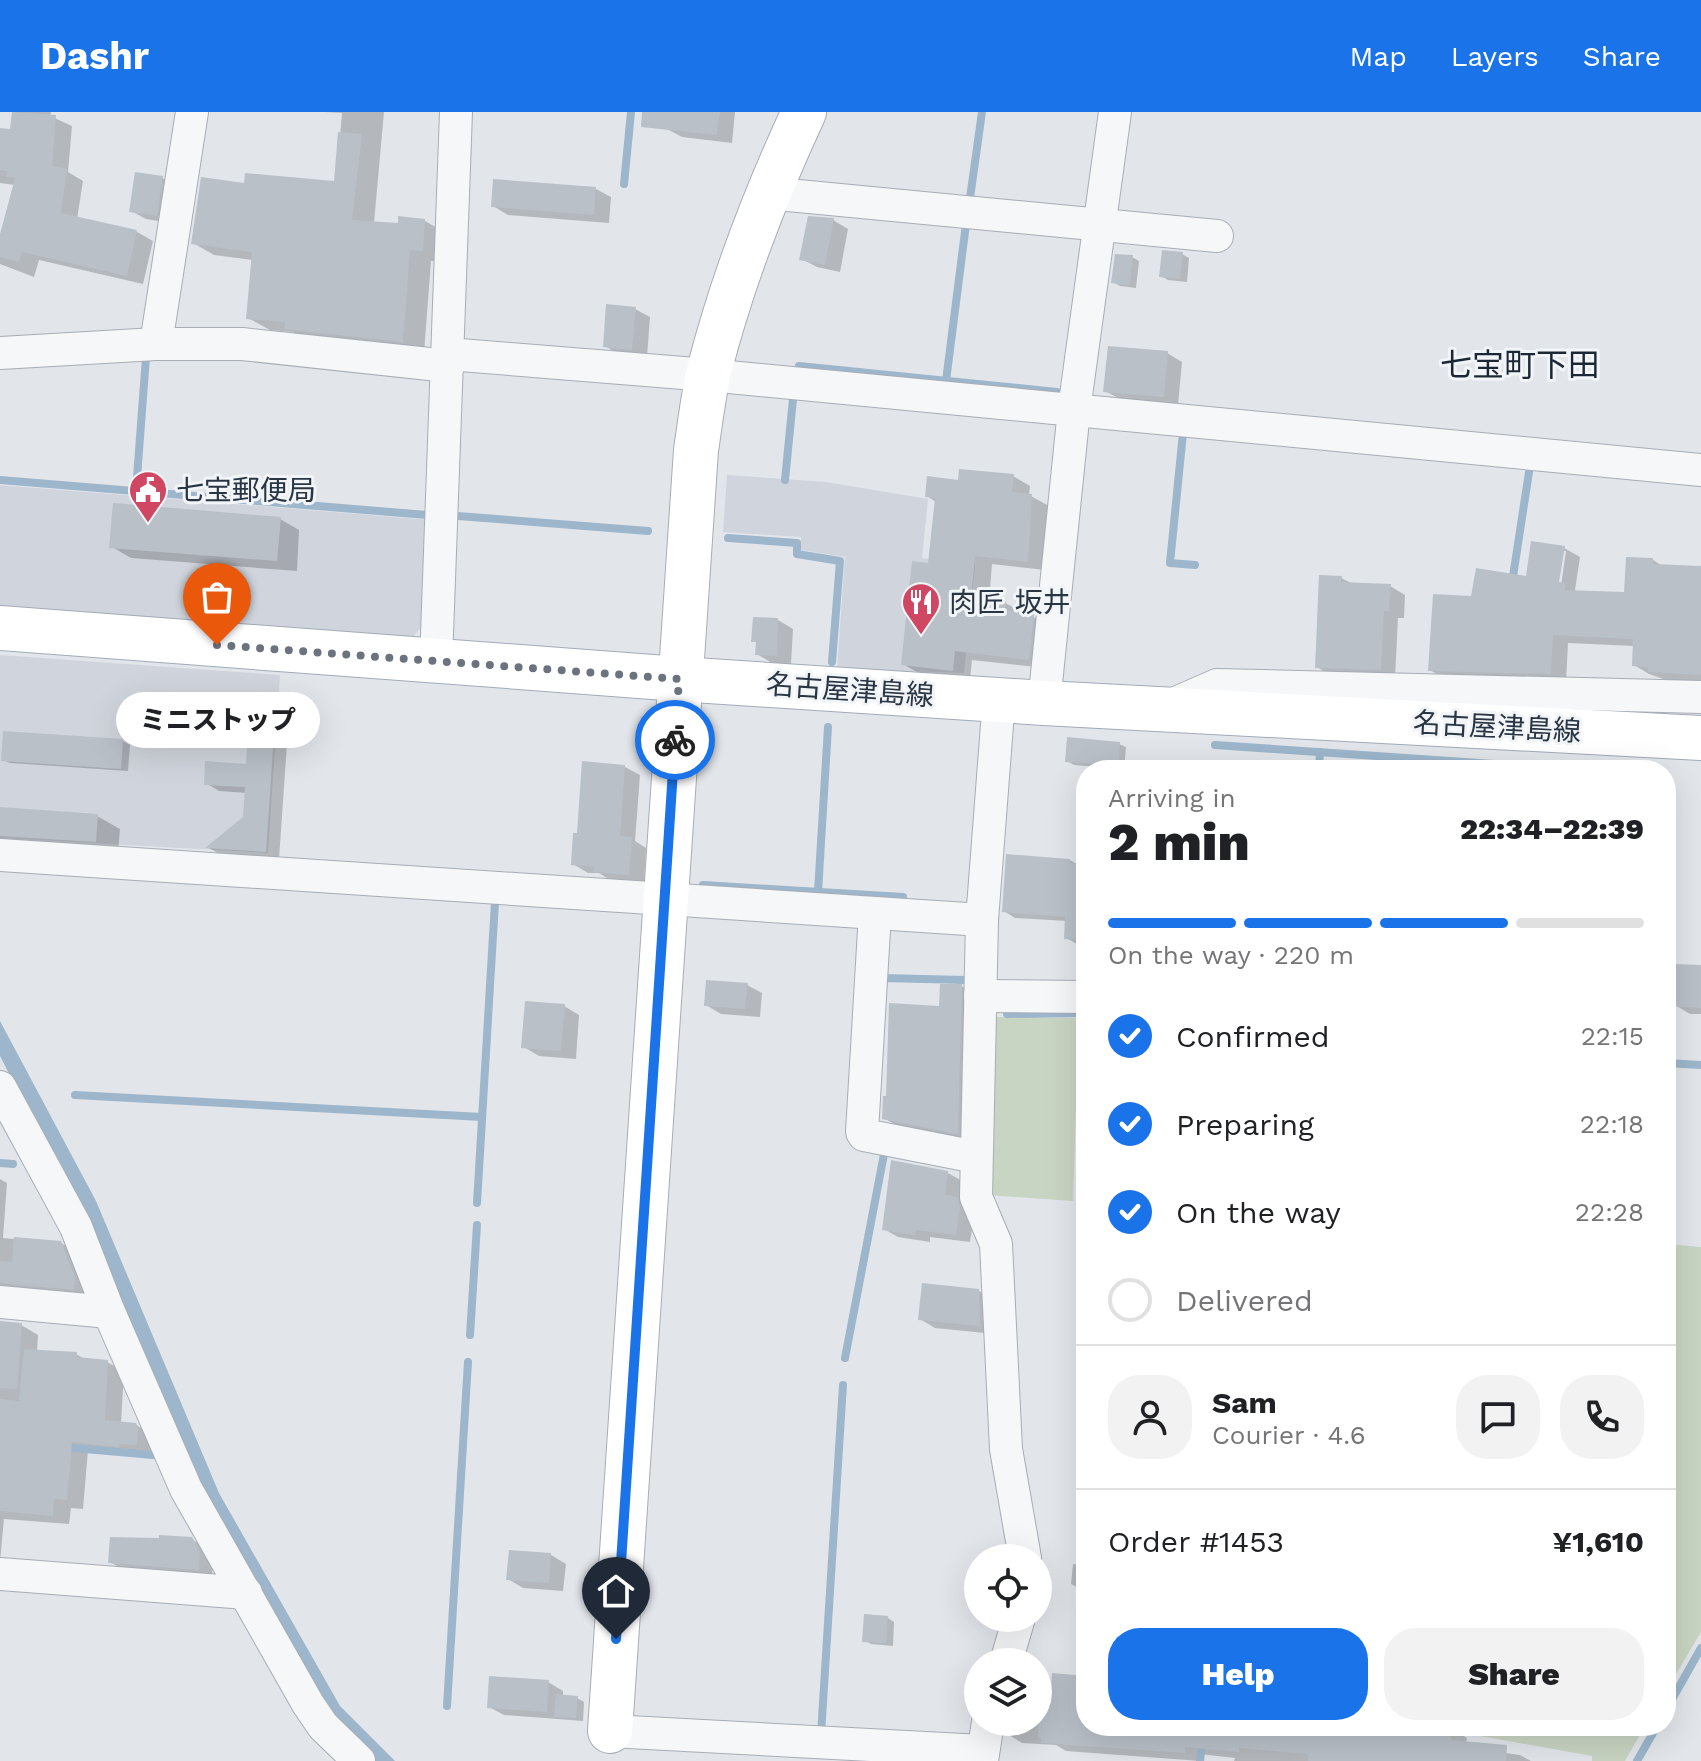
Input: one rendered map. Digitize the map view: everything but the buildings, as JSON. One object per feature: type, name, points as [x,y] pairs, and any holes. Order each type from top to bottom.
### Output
[{"type":"main road","points":[[610,1731],[696,450],[708,375],[731,289],[767,193],[804,112]]},
{"type":"main road","name":"名古屋津島線","points":[[0,628],[436,662],[1044,703],[1701,738]]},
{"type":"street","points":[[156,344],[192,112]]},
{"type":"street","points":[[436,662],[456,112]]},
{"type":"street","points":[[1044,703],[1074,410],[1115,112]]},
{"type":"street","points":[[767,193],[1217,236]]},
{"type":"street","points":[[0,353],[156,344],[242,344],[708,375],[1701,470]]},
{"type":"street","points":[[1163,709],[1217,685],[1701,697]]},
{"type":"street","points":[[999,699],[982,920],[976,1197],[996,1244],[1006,1449],[1023,1544]]},
{"type":"street","points":[[0,855],[982,920]]},
{"type":"street","points":[[875,913],[862,1132],[864,1135],[976,1157]]},
{"type":"street","points":[[980,996],[1076,997]]},
{"type":"street","points":[[0,1087],[76,1227],[109,1312],[186,1489],[308,1704],[323,1726],[359,1761]]},
{"type":"street","points":[[0,1302],[109,1312]]},
{"type":"street","points":[[0,1574],[246,1593]]},
{"type":"street","points":[[610,1731],[984,1745]]},
{"type":"shaded area","points":[[727,475],[826,482],[928,499],[922,558],[975,564],[964,673],[837,669],[845,557],[801,550],[801,537],[723,532]]},
{"type":"shaded area","points":[[0,485],[432,520],[429,618],[413,637],[0,607]]},
{"type":"shaded area","points":[[0,655],[280,675],[268,853],[0,838]]},
{"type":"green space","points":[[992,1017],[1076,1018],[1073,1201],[987,1195]]},
{"type":"green space","points":[[1676,1245],[1701,1247],[1701,1632],[1676,1674]]},
{"type":"green space","points":[[1481,1736],[1639,1736],[1625,1761],[1592,1761],[1592,1756]]},
{"type":"water","points":[[0,1021],[96,1201],[219,1493],[340,1706],[395,1761],[373,1761],[327,1717],[199,1490],[87,1226],[0,1056]]},
{"type":"waterway","points":[[624,184],[631,112]]},
{"type":"waterway","points":[[970,198],[982,112]]},
{"type":"waterway","points":[[946,381],[966,224]]},
{"type":"waterway","points":[[136,491],[146,357]]},
{"type":"waterway","points":[[798,374],[799,366],[1057,392]]},
{"type":"waterway","points":[[785,480],[793,399]]},
{"type":"waterway","points":[[1183,433],[1170,563],[1195,565]]},
{"type":"waterway","points":[[1512,583],[1529,472]]},
{"type":"waterway","points":[[0,480],[427,515]]},
{"type":"waterway","points":[[458,516],[648,531]]},
{"type":"waterway","points":[[728,538],[797,543],[797,554],[840,561],[832,662]]},
{"type":"waterway","points":[[818,892],[828,727]]},
{"type":"waterway","points":[[1215,745],[1436,760]]},
{"type":"waterway","points":[[1320,752],[1320,760]]},
{"type":"waterway","points":[[703,885],[903,897]]},
{"type":"waterway","points":[[477,1203],[495,902]]},
{"type":"waterway","points":[[880,978],[965,980]]},
{"type":"waterway","points":[[1007,1014],[1076,1013]]},
{"type":"waterway","points":[[1676,1064],[1701,1065]]},
{"type":"waterway","points":[[75,1095],[482,1117]]},
{"type":"waterway","points":[[845,1358],[885,1149],[882,1148]]},
{"type":"waterway","points":[[0,1163],[13,1164]]},
{"type":"waterway","points":[[470,1335],[477,1225]]},
{"type":"waterway","points":[[447,1706],[468,1362]]},
{"type":"waterway","points":[[821,1734],[843,1385]]},
{"type":"waterway","points":[[62,1447],[153,1455]]},
{"type":"waterway","points":[[1676,1692],[1701,1648]]},
{"type":"waterway","points":[[1200,1761],[1203,1736]]},
{"type":"waterway","points":[[1637,1761],[1651,1736]]},
{"type":"way so far","points":[[217,645],[679,679],[675,740]]},
{"type":"place","name":"七宝郵便局","points":[[148,524]]},
{"type":"place","name":"肉匠 坂井","points":[[921,636]]},
{"type":"place","name":"ミニストップ","points":[[217,645]]},
{"type":"district","name":"七宝町下田","points":[[1520,365]]},
{"type":"route","points":[[616,1639],[675,740]]}]
